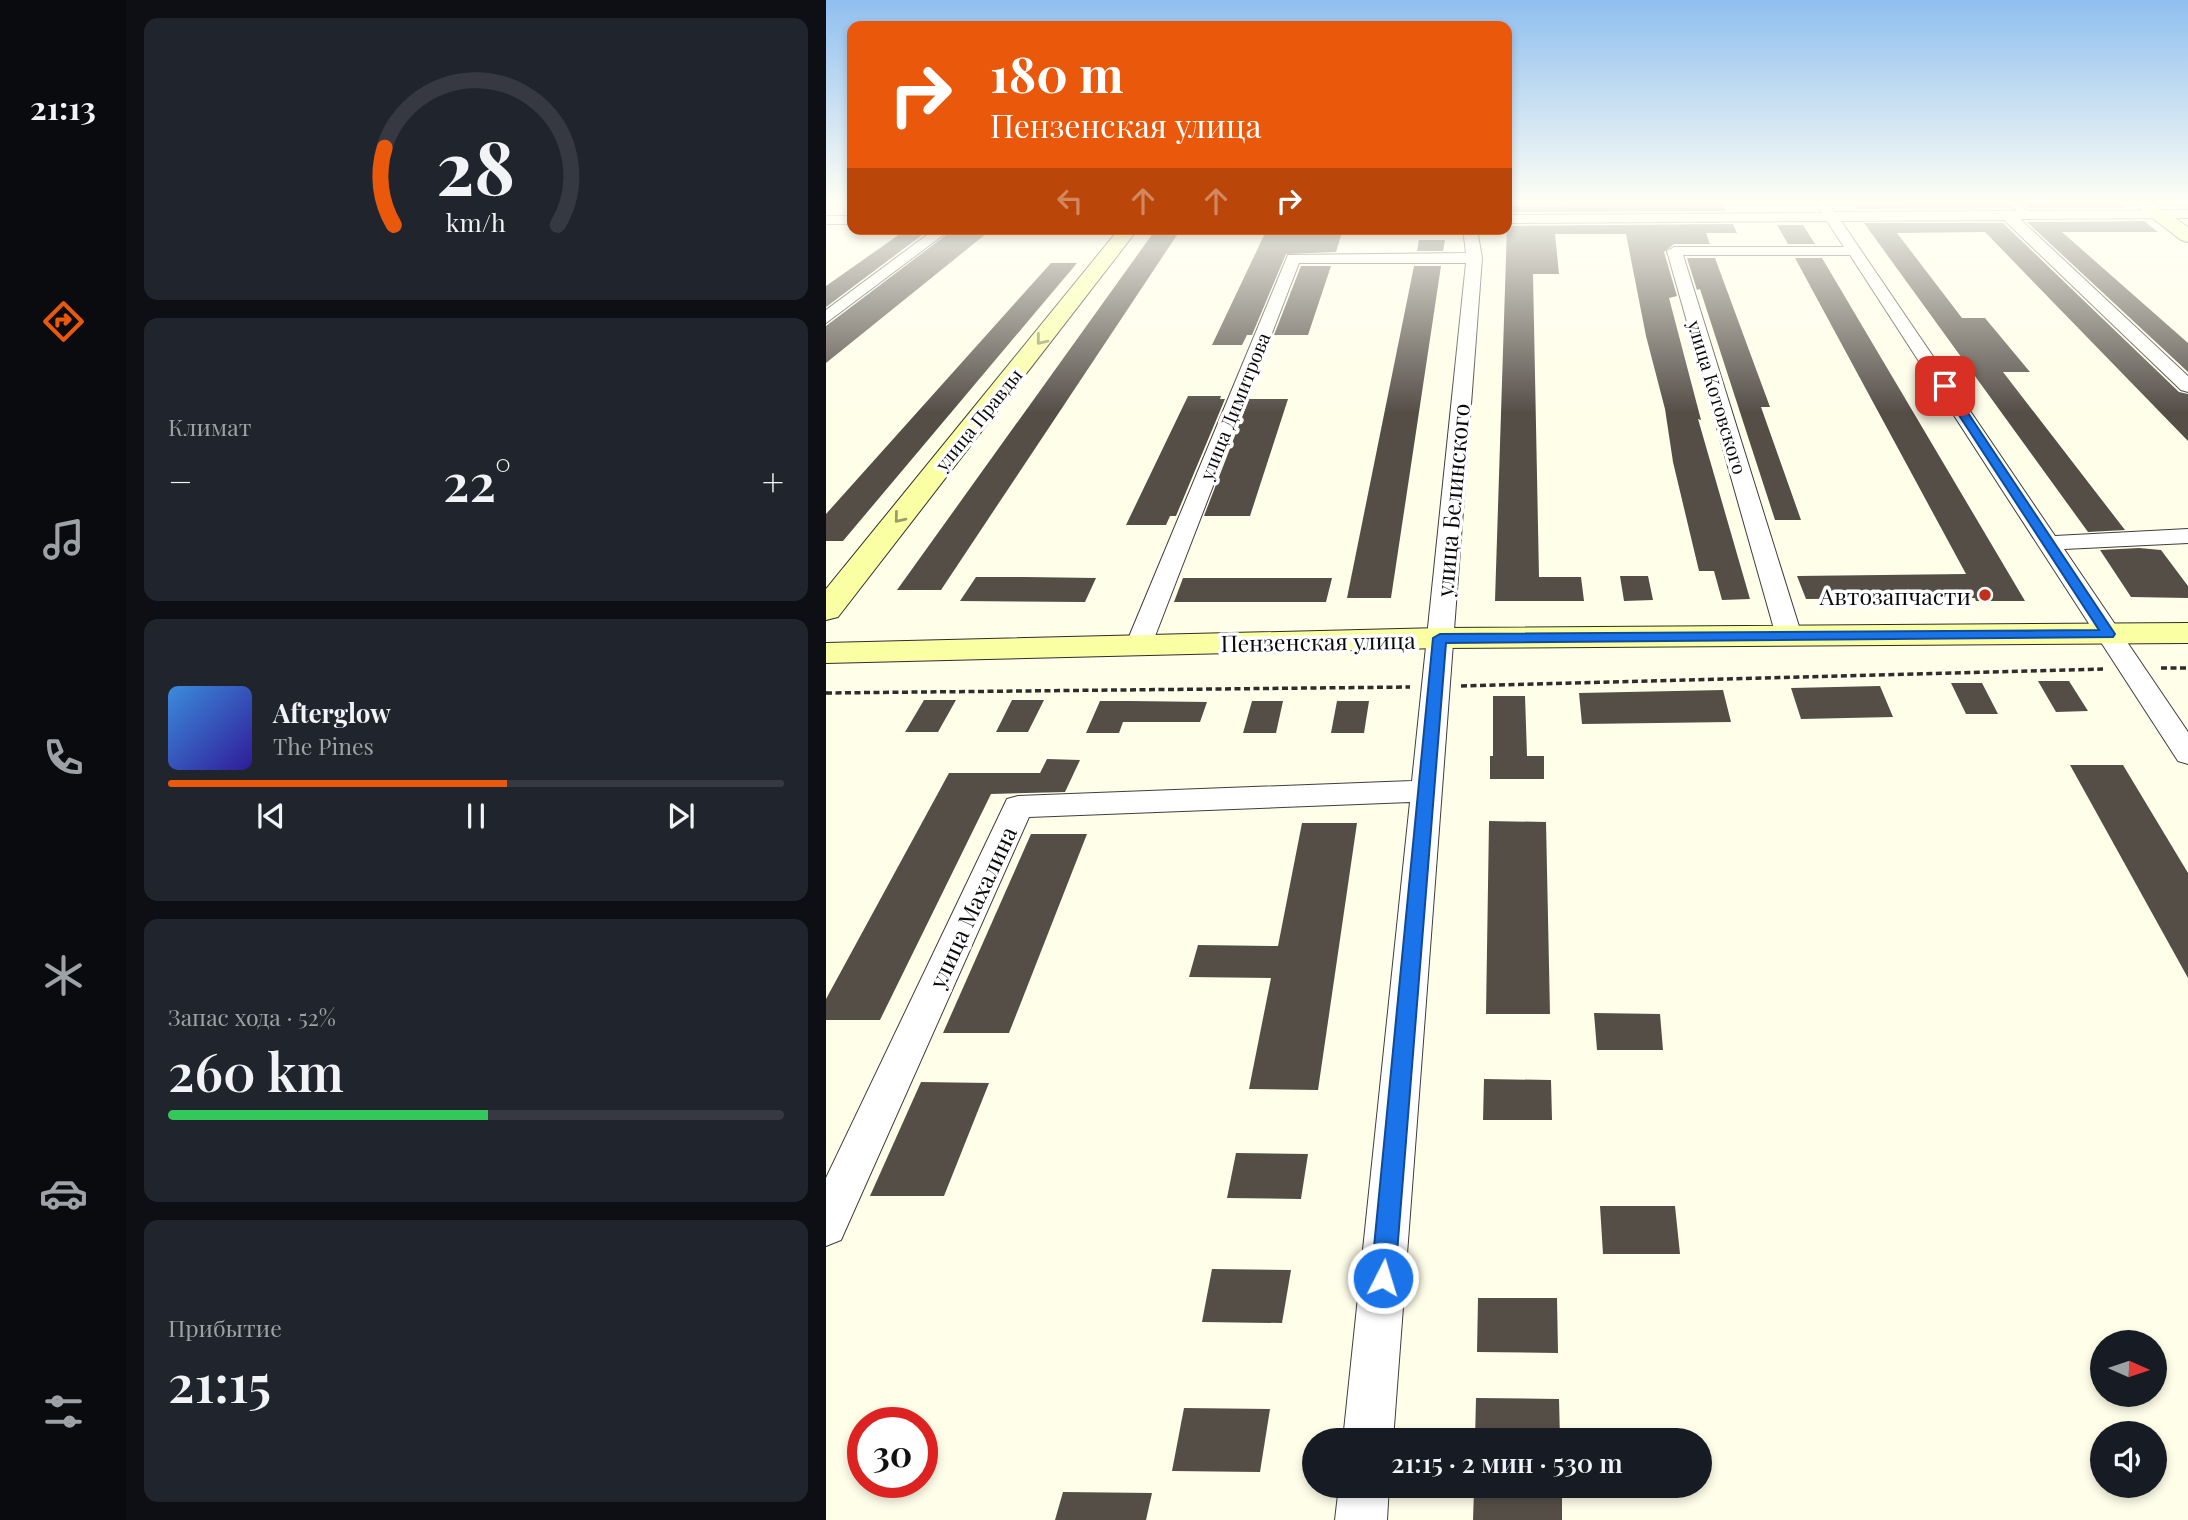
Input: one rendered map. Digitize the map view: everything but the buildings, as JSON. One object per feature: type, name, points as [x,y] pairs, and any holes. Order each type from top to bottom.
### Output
[{"type":"street","points":[[826,318],[887,272]]},
{"type":"street","name":"улица Правды","points":[[826,610],[1095,272]]},
{"type":"street","name":"улица Димитрова","points":[[1139,644],[1287,272]]},
{"type":"street","name":"улица Белинского","points":[[1369,1428],[1436,686],[1470,272]]},
{"type":"street","name":"улица Котовского","points":[[1680,272],[1789,636]]},
{"type":"street","points":[[1868,272],[2188,754]]},
{"type":"street","points":[[2073,272],[2188,386]]},
{"type":"street","points":[[2050,543],[2188,536]]},
{"type":"street","name":"Пензенская улица","points":[[826,653],[1440,638],[2188,634]]},
{"type":"street","name":"улица Махалина","points":[[826,1225],[1018,807],[1426,791]]},
{"type":"street","points":[[1361,1520],[1363,1498]]},
{"type":"path","points":[[826,693],[1436,686],[2188,668]]},
{"type":"place","name":"Автозапчасти","points":[[1985,595]]},
{"type":"route","points":[[1383,1278],[1440,638],[2108,634],[1945,386]]}]
